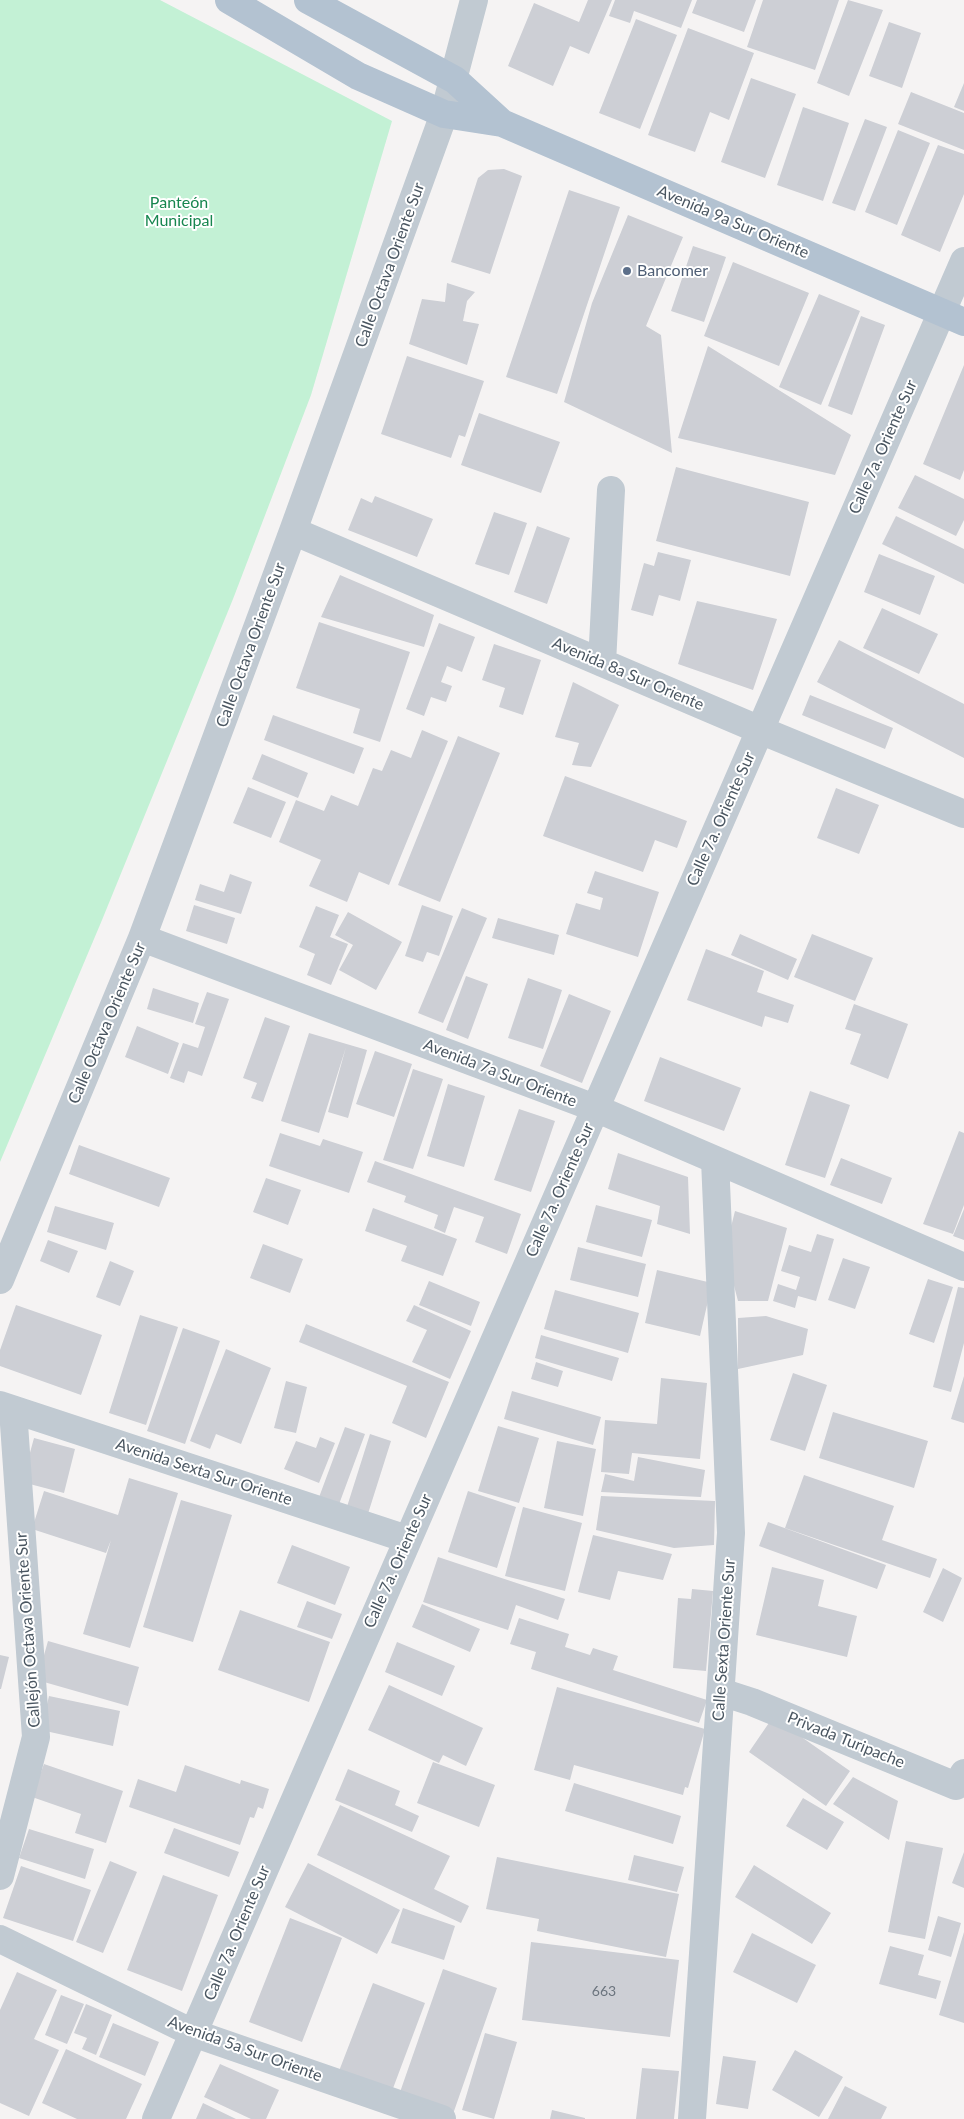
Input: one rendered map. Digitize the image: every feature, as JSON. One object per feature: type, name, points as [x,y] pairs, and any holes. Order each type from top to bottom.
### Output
[{"type":"main road","name":"Avenida 9a Sur Oriente","points":[[229,0],[358,76],[444,114],[502,123],[953,317]]},
{"type":"main road","name":"Avenida 9a Sur Oriente","points":[[308,0],[455,80],[502,123]]},
{"type":"street","name":"Calle Octava Oriente Sur","points":[[0,1280],[142,938],[293,531],[444,114],[455,80],[474,0]]},
{"type":"street","name":"Calle 7a. Oriente Sur","points":[[156,2119],[760,730],[953,317],[964,261]]},
{"type":"street","points":[[602,663],[611,490]]},
{"type":"street","name":"Avenida 8a Sur Oriente","points":[[293,531],[760,730],[964,814]]},
{"type":"street","name":"Avenida 7a Sur Oriente","points":[[142,938],[595,1108],[964,1267]]},
{"type":"street","name":"Calle Sexta Oriente Sur","points":[[692,2119],[731,1534],[715,1160]]},
{"type":"street","name":"Avenida Sexta Sur Oriente","points":[[6,1407],[407,1540]]},
{"type":"street","name":"Callejón Octava Oriente Sur","points":[[0,1876],[36,1737],[6,1407]]},
{"type":"street","name":"Privada Turipache","points":[[721,1692],[752,1702],[956,1786],[964,1773]]},
{"type":"street","name":"Avenida 5a Sur Oriente","points":[[0,1939],[193,2033],[442,2119]]},
{"type":"green space","name":"Panteón Municipal","points":[[0,0],[160,0],[392,121],[311,395],[233,599],[102,920],[0,1162]]},
{"type":"building","points":[[588,0],[612,0],[589,54],[570,46],[553,86],[508,66],[534,3],[579,22]]},
{"type":"building","points":[[615,0],[692,0],[681,28],[634,11],[630,23],[609,16]]},
{"type":"building","points":[[697,0],[756,0],[744,32],[692,13]]},
{"type":"building","points":[[763,0],[839,0],[815,70],[747,47]]},
{"type":"building","points":[[848,0],[883,10],[849,96],[817,83]]},
{"type":"building","points":[[636,19],[677,35],[640,129],[599,113]]},
{"type":"building","points":[[889,22],[921,33],[902,88],[869,76]]},
{"type":"building","points":[[688,28],[754,53],[729,120],[710,112],[695,152],[648,135]]},
{"type":"building","points":[[751,78],[796,94],[765,178],[721,162]]},
{"type":"building","points":[[964,83],[964,111],[954,107]]},
{"type":"building","points":[[911,92],[964,113],[964,150],[898,124]]},
{"type":"building","points":[[803,107],[849,123],[823,201],[777,185]]},
{"type":"building","points":[[865,119],[887,127],[855,211],[832,203]]},
{"type":"building","points":[[898,130],[930,143],[897,225],[865,212]]},
{"type":"building","points":[[938,145],[964,154],[964,194],[940,252],[901,235]]},
{"type":"building","points":[[504,169],[522,176],[490,274],[451,262],[478,178],[488,170]]},
{"type":"building","points":[[569,190],[620,207],[557,394],[506,377]]},
{"type":"building","points":[[628,215],[683,237],[646,326],[661,335],[672,453],[564,402],[592,303]]},
{"type":"building","points":[[693,246],[726,257],[704,322],[671,311]]},
{"type":"building","points":[[733,262],[809,293],[779,366],[704,336]]},
{"type":"building","points":[[447,283],[475,292],[467,301],[463,321],[479,324],[467,365],[409,344],[422,299],[445,302]]},
{"type":"building","points":[[819,294],[860,311],[821,405],[779,387]]},
{"type":"building","points":[[861,316],[885,325],[852,415],[828,406]]},
{"type":"building","points":[[708,346],[851,435],[835,475],[678,438]]},
{"type":"building","points":[[407,356],[484,381],[465,437],[459,435],[451,458],[381,434]]},
{"type":"building","points":[[964,365],[964,470],[960,480],[923,464]]},
{"type":"building","points":[[479,413],[560,442],[541,493],[461,465]]},
{"type":"building","points":[[676,467],[809,502],[790,576],[656,541]]},
{"type":"building","points":[[915,475],[964,499],[964,520],[956,536],[898,508]]},
{"type":"building","points":[[375,496],[433,519],[417,557],[348,530],[361,498],[372,503]]},
{"type":"building","points":[[494,512],[527,523],[509,575],[475,564]]},
{"type":"building","points":[[896,516],[964,549],[964,584],[882,544]]},
{"type":"building","points":[[537,526],[570,538],[547,604],[514,592]]},
{"type":"building","points":[[658,552],[691,560],[680,601],[659,595],[653,616],[631,610],[644,563],[654,566]]},
{"type":"building","points":[[879,554],[935,576],[920,615],[864,592]]},
{"type":"building","points":[[340,575],[434,615],[424,647],[321,617]]},
{"type":"building","points":[[697,601],[777,619],[753,690],[678,664]]},
{"type":"building","points":[[882,608],[938,634],[919,674],[863,648]]},
{"type":"building","points":[[319,622],[410,652],[380,742],[353,733],[360,709],[296,688]]},
{"type":"building","points":[[439,623],[475,637],[462,672],[447,666],[441,682],[452,686],[446,702],[431,697],[424,716],[406,709]]},
{"type":"building","points":[[839,640],[964,704],[964,758],[817,682]]},
{"type":"building","points":[[494,644],[541,660],[523,715],[499,707],[505,688],[482,680]]},
{"type":"building","points":[[573,682],[619,705],[591,767],[572,765],[579,743],[555,737]]},
{"type":"building","points":[[810,695],[893,728],[885,749],[802,715]]},
{"type":"building","points":[[273,715],[364,748],[354,774],[264,740]]},
{"type":"building","points":[[422,730],[448,741],[389,885],[359,872],[347,902],[309,886],[321,860],[279,842],[296,800],[324,811],[331,795],[358,806],[373,768],[382,771],[391,750],[411,758]]},
{"type":"building","points":[[458,736],[500,753],[440,902],[398,885]]},
{"type":"building","points":[[262,754],[308,773],[298,798],[252,779]]},
{"type":"building","points":[[565,776],[687,821],[677,848],[655,840],[643,872],[543,836]]},
{"type":"building","points":[[248,787],[286,802],[271,838],[233,823]]},
{"type":"building","points":[[836,788],[879,805],[859,854],[817,838]]},
{"type":"building","points":[[595,871],[659,892],[638,957],[566,934],[576,903],[600,910],[603,898],[587,893]]},
{"type":"building","points":[[230,874],[252,882],[241,914],[195,900],[200,884],[224,892]]},
{"type":"building","points":[[194,905],[235,918],[227,944],[186,931]]},
{"type":"building","points":[[422,905],[453,916],[439,956],[427,952],[423,962],[405,956]]},
{"type":"building","points":[[316,906],[339,915],[330,937],[348,944],[331,985],[307,975],[315,954],[299,947]]},
{"type":"building","points":[[462,908],[487,918],[443,1023],[418,1013]]},
{"type":"building","points":[[348,912],[402,942],[376,990],[339,970],[353,945],[335,935]]},
{"type":"building","points":[[498,918],[559,935],[554,955],[492,938]]},
{"type":"building","points":[[740,934],[797,959],[788,980],[731,955]]},
{"type":"building","points":[[812,934],[873,958],[855,1001],[794,977]]},
{"type":"building","points":[[706,949],[764,971],[757,992],[794,1005],[788,1023],[765,1016],[762,1027],[687,1000]]},
{"type":"building","points":[[466,976],[488,984],[468,1039],[446,1030]]},
{"type":"building","points":[[528,978],[562,990],[543,1049],[508,1038]]},
{"type":"building","points":[[153,988],[199,1003],[193,1023],[147,1009]]},
{"type":"building","points":[[207,992],[229,999],[202,1076],[188,1071],[184,1083],[170,1078],[183,1043],[198,1048],[205,1027],[195,1024]]},
{"type":"building","points":[[569,994],[611,1011],[582,1083],[540,1066]]},
{"type":"building","points":[[854,1004],[908,1024],[888,1079],[850,1064],[861,1034],[845,1029]]},
{"type":"building","points":[[265,1017],[290,1026],[263,1102],[251,1098],[257,1083],[243,1078]]},
{"type":"building","points":[[137,1026],[179,1043],[168,1074],[125,1057]]},
{"type":"building","points":[[309,1033],[367,1050],[348,1118],[328,1112],[346,1047],[319,1133],[281,1121]]},
{"type":"building","points":[[375,1051],[412,1064],[394,1117],[356,1104]]},
{"type":"building","points":[[660,1057],[741,1088],[724,1131],[644,1101]]},
{"type":"building","points":[[413,1069],[443,1079],[413,1169],[383,1160]]},
{"type":"building","points":[[448,1084],[485,1096],[464,1167],[427,1156]]},
{"type":"building","points":[[810,1091],[850,1105],[825,1178],[785,1165]]},
{"type":"building","points":[[519,1109],[555,1121],[531,1192],[494,1180]]},
{"type":"building","points":[[959,1131],[964,1133],[964,1205],[953,1234],[923,1224]]},
{"type":"building","points":[[280,1133],[320,1146],[323,1139],[363,1152],[349,1193],[269,1166]]},
{"type":"building","points":[[79,1145],[170,1178],[159,1207],[69,1174]]},
{"type":"building","points":[[618,1153],[688,1177],[690,1234],[657,1224],[660,1206],[608,1189]]},
{"type":"building","points":[[841,1158],[892,1178],[882,1204],[830,1185]]},
{"type":"building","points":[[375,1161],[521,1214],[507,1254],[475,1242],[484,1217],[454,1207],[445,1233],[434,1228],[438,1215],[404,1202],[406,1196],[367,1182]]},
{"type":"building","points":[[266,1178],[301,1190],[288,1225],[253,1212]]},
{"type":"building","points":[[596,1205],[652,1220],[642,1257],[586,1242]]},
{"type":"building","points":[[55,1206],[114,1223],[106,1250],[47,1232]]},
{"type":"building","points":[[373,1208],[457,1239],[443,1276],[401,1261],[407,1246],[365,1231]]},
{"type":"building","points":[[964,1209],[964,1240],[953,1236]]},
{"type":"building","points":[[735,1211],[787,1228],[768,1301],[738,1301],[725,1251]]},
{"type":"building","points":[[817,1234],[834,1239],[816,1301],[798,1296],[795,1308],[773,1301],[778,1284],[796,1290],[800,1277],[781,1271],[789,1245],[811,1252]]},
{"type":"building","points":[[48,1240],[78,1251],[69,1273],[40,1261]]},
{"type":"building","points":[[263,1244],[303,1259],[290,1293],[250,1278]]},
{"type":"building","points":[[578,1247],[646,1264],[638,1297],[570,1280]]},
{"type":"building","points":[[843,1258],[870,1267],[855,1309],[828,1300]]},
{"type":"building","points":[[110,1261],[134,1271],[120,1306],[96,1297]]},
{"type":"building","points":[[657,1270],[712,1283],[700,1336],[645,1323]]},
{"type":"building","points":[[928,1279],[953,1287],[934,1343],[909,1334]]},
{"type":"building","points":[[429,1281],[480,1302],[471,1326],[419,1305]]},
{"type":"building","points":[[958,1287],[964,1288],[964,1343],[951,1392],[933,1387]]},
{"type":"building","points":[[555,1290],[639,1313],[628,1353],[544,1329]]},
{"type":"building","points":[[16,1305],[102,1335],[81,1395],[0,1366],[0,1350]]},
{"type":"building","points":[[414,1305],[471,1331],[450,1379],[412,1362],[427,1330],[406,1321]]},
{"type":"building","points":[[140,1315],[178,1327],[146,1425],[109,1413]]},
{"type":"building","points":[[766,1316],[808,1329],[803,1355],[738,1369],[738,1318]]},
{"type":"building","points":[[306,1324],[449,1382],[426,1438],[392,1423],[407,1386],[299,1342]]},
{"type":"building","points":[[183,1328],[220,1341],[185,1444],[147,1431]]},
{"type":"building","points":[[541,1335],[619,1358],[612,1381],[535,1358]]},
{"type":"building","points":[[226,1349],[271,1368],[241,1444],[216,1434],[210,1449],[190,1441]]},
{"type":"building","points":[[536,1362],[563,1371],[558,1387],[531,1379]]},
{"type":"building","points":[[793,1373],[827,1385],[805,1451],[770,1440]]},
{"type":"building","points":[[964,1376],[964,1423],[951,1419]]},
{"type":"building","points":[[661,1378],[707,1383],[700,1459],[632,1453],[629,1474],[601,1472],[605,1420],[657,1424]]},
{"type":"building","points":[[286,1381],[307,1387],[296,1433],[274,1428]]},
{"type":"building","points":[[512,1391],[601,1417],[593,1445],[504,1419]]},
{"type":"building","points":[[833,1412],[928,1441],[914,1488],[819,1458]]},
{"type":"building","points":[[498,1426],[539,1438],[519,1503],[478,1491]]},
{"type":"building","points":[[345,1427],[365,1434],[338,1507],[318,1500]]},
{"type":"building","points":[[370,1434],[391,1441],[366,1520],[345,1513]]},
{"type":"building","points":[[320,1437],[335,1443],[319,1483],[284,1469],[296,1441],[316,1448]]},
{"type":"building","points":[[34,1438],[75,1449],[64,1493],[22,1482]]},
{"type":"building","points":[[557,1441],[596,1449],[583,1516],[544,1508]]},
{"type":"building","points":[[638,1457],[705,1470],[701,1497],[601,1492],[605,1474],[634,1481]]},
{"type":"building","points":[[804,1475],[894,1506],[882,1540],[937,1559],[930,1578],[785,1528]]},
{"type":"building","points":[[129,1478],[178,1493],[130,1648],[83,1634],[111,1540],[106,1553],[32,1529],[44,1491],[118,1515]]},
{"type":"building","points":[[468,1491],[516,1507],[497,1568],[448,1552]]},
{"type":"building","points":[[601,1496],[715,1501],[714,1545],[674,1548],[596,1530]]},
{"type":"building","points":[[181,1500],[232,1515],[193,1642],[143,1627]]},
{"type":"building","points":[[523,1507],[582,1523],[565,1591],[505,1576]]},
{"type":"building","points":[[768,1522],[886,1565],[877,1589],[759,1546]]},
{"type":"building","points":[[593,1535],[672,1554],[663,1580],[618,1571],[610,1600],[578,1592]]},
{"type":"building","points":[[292,1545],[350,1567],[335,1605],[277,1583]]},
{"type":"building","points":[[438,1557],[565,1599],[558,1620],[516,1605],[508,1630],[423,1602]]},
{"type":"building","points":[[772,1567],[824,1580],[818,1606],[857,1616],[847,1657],[756,1635]]},
{"type":"building","points":[[943,1568],[962,1578],[943,1622],[923,1612]]},
{"type":"building","points":[[692,1589],[713,1591],[706,1671],[673,1668],[678,1598],[691,1599]]},
{"type":"building","points":[[307,1601],[342,1614],[332,1639],[297,1627]]},
{"type":"building","points":[[422,1604],[480,1629],[470,1652],[412,1627]]},
{"type":"building","points":[[240,1610],[330,1642],[309,1702],[218,1670]]},
{"type":"building","points":[[519,1618],[569,1634],[565,1647],[590,1655],[593,1648],[618,1656],[613,1670],[707,1700],[699,1723],[531,1669],[536,1652],[510,1644]]},
{"type":"building","points":[[48,1641],[139,1667],[128,1706],[37,1680]]},
{"type":"building","points":[[397,1642],[455,1666],[442,1696],[385,1672]]},
{"type":"building","points":[[0,1655],[9,1657],[1,1689],[0,1689]]},
{"type":"building","points":[[389,1685],[483,1728],[466,1766],[443,1755],[439,1763],[368,1730]]},
{"type":"building","points":[[557,1687],[705,1729],[688,1788],[685,1787],[683,1795],[574,1765],[570,1780],[534,1770]]},
{"type":"building","points":[[49,1696],[120,1711],[113,1746],[41,1730]]},
{"type":"building","points":[[773,1717],[850,1771],[826,1806],[749,1752]]},
{"type":"building","points":[[433,1762],[495,1785],[479,1827],[417,1803]]},
{"type":"building","points":[[44,1764],[123,1791],[106,1843],[75,1833],[81,1814],[32,1797]]},
{"type":"building","points":[[185,1765],[240,1784],[241,1780],[269,1789],[263,1809],[258,1807],[254,1818],[250,1817],[240,1845],[129,1807],[138,1779],[176,1792]]},
{"type":"building","points":[[348,1769],[400,1791],[395,1805],[419,1816],[412,1832],[335,1800]]},
{"type":"building","points":[[853,1777],[898,1801],[889,1840],[833,1804]]},
{"type":"building","points":[[574,1783],[681,1816],[673,1844],[565,1811]]},
{"type":"building","points":[[803,1798],[844,1822],[827,1850],[786,1826]]},
{"type":"building","points":[[340,1805],[450,1856],[434,1889],[469,1906],[461,1923],[317,1855]]},
{"type":"building","points":[[174,1828],[239,1852],[229,1877],[164,1853]]},
{"type":"building","points":[[29,1829],[94,1849],[85,1879],[19,1858]]},
{"type":"building","points":[[906,1841],[943,1848],[925,1939],[888,1932]]},
{"type":"building","points":[[964,1852],[964,1888],[952,1883]]},
{"type":"building","points":[[634,1855],[684,1867],[677,1892],[628,1880]]},
{"type":"building","points":[[497,1857],[679,1894],[666,1957],[537,1931],[539,1919],[486,1909]]},
{"type":"building","points":[[110,1861],[137,1872],[103,1953],[76,1942]]},
{"type":"building","points":[[308,1863],[400,1910],[377,1954],[285,1907]]},
{"type":"building","points":[[754,1865],[831,1913],[812,1944],[735,1897]]},
{"type":"building","points":[[21,1866],[91,1890],[73,1941],[3,1918]]},
{"type":"building","points":[[163,1875],[218,1895],[182,1991],[127,1970]]},
{"type":"building","points":[[403,1908],[455,1926],[444,1960],[391,1943]]},
{"type":"building","points":[[938,1916],[961,1923],[951,1957],[928,1950]]},
{"type":"building","points":[[290,1918],[342,1938],[302,2042],[249,2022]]},
{"type":"building","points":[[964,1932],[964,2023],[939,2015]]},
{"type":"building","points":[[752,1933],[816,1965],[797,2003],[733,1972]]},
{"type":"building","points":[[531,1942],[679,1960],[670,2037],[522,2020]]},
{"type":"building","points":[[890,1946],[924,1955],[918,1975],[941,1981],[936,1999],[879,1984]]},
{"type":"building","points":[[443,1969],[497,1988],[453,2114],[399,2095]]},
{"type":"building","points":[[17,1972],[57,1990],[34,2039],[59,2050],[29,2116],[0,2103],[0,2010]]},
{"type":"building","points":[[373,1983],[425,2003],[392,2091],[339,2071]]},
{"type":"building","points":[[61,1995],[84,2004],[67,2044],[45,2035]]},
{"type":"building","points":[[86,2004],[112,2015],[96,2055],[82,2049],[87,2038],[74,2033]]},
{"type":"building","points":[[113,2023],[159,2042],[145,2076],[99,2057]]},
{"type":"building","points":[[485,2033],[517,2042],[494,2119],[462,2110]]},
{"type":"building","points":[[66,2049],[142,2084],[126,2119],[77,2119],[42,2103]]},
{"type":"building","points":[[795,2050],[843,2077],[819,2117],[772,2090]]},
{"type":"building","points":[[723,2056],[756,2061],[748,2109],[716,2104]]},
{"type":"building","points":[[220,2064],[279,2090],[266,2119],[251,2119],[204,2097]]},
{"type":"building","points":[[642,2068],[679,2071],[674,2119],[636,2119]]},
{"type":"building","points":[[845,2086],[887,2107],[881,2119],[828,2119]]},
{"type":"building","points":[[203,2103],[236,2119],[196,2119]]},
{"type":"building","points":[[552,2110],[585,2118],[585,2119],[550,2119]]},
{"type":"place","name":"Bancomer","points":[[627,271]]}]
